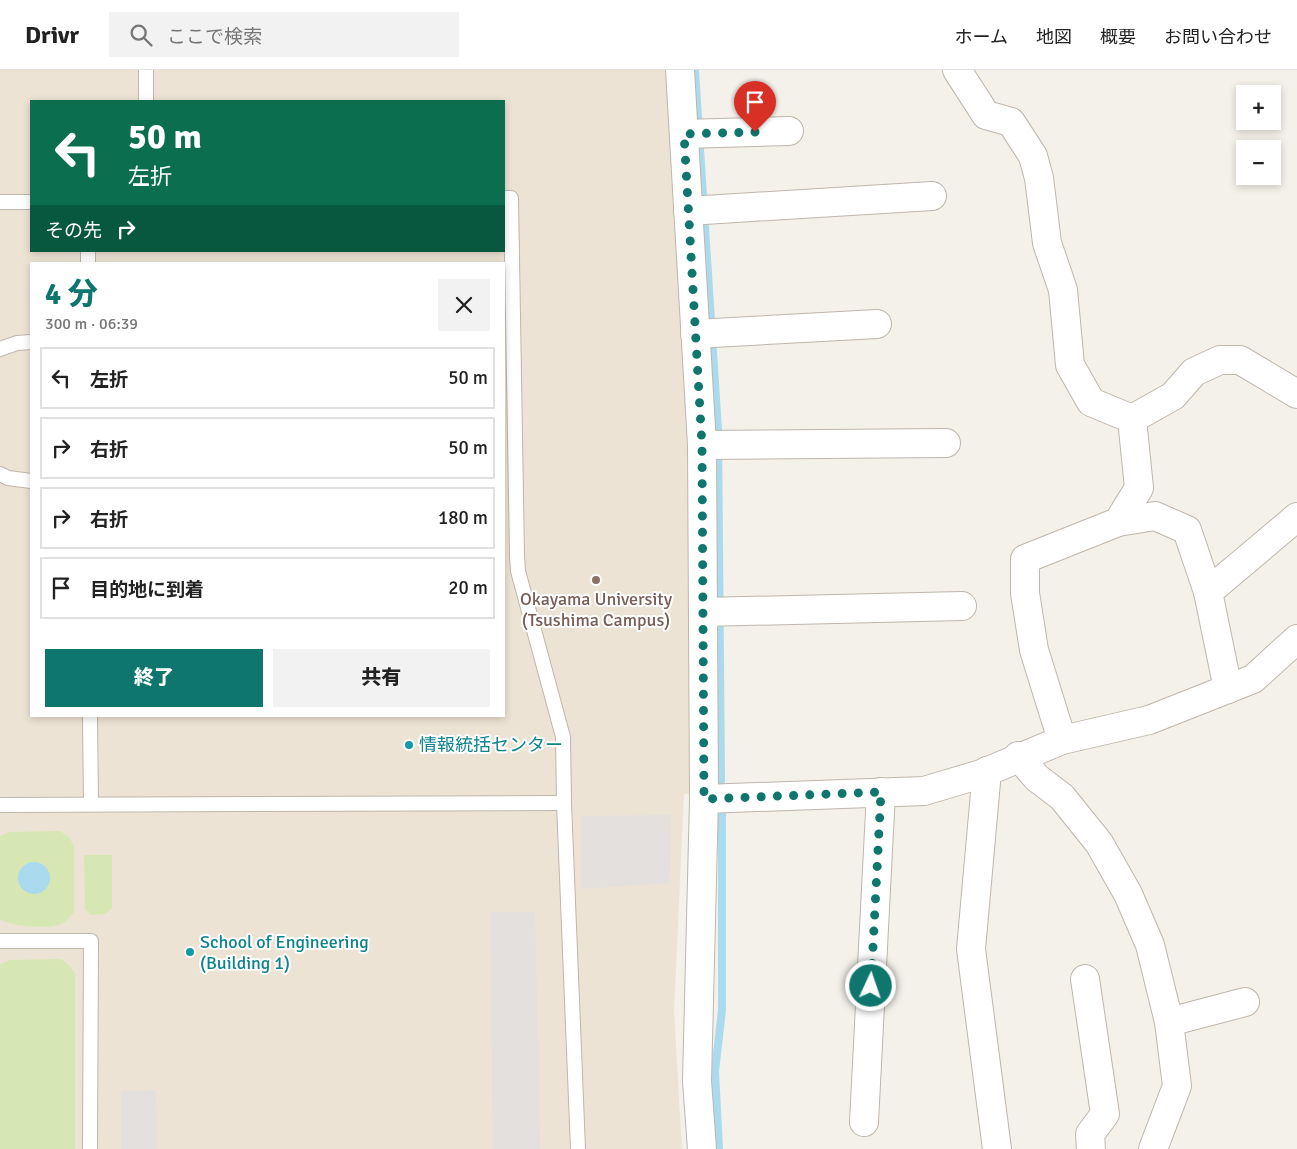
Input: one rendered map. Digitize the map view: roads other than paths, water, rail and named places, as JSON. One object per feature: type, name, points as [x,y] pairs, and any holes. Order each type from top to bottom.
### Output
[{"type":"street","points":[[680,70],[694,134],[712,445],[714,612],[704,799],[697,1081],[702,1149]]},
{"type":"street","points":[[957,70],[986,115],[1011,122],[1033,156],[1039,178],[1046,243],[1063,290],[1070,364],[1091,402],[1132,419]]},
{"type":"street","points":[[694,134],[789,131]]},
{"type":"street","points":[[697,210],[932,196]]},
{"type":"street","points":[[706,334],[877,324]]},
{"type":"street","points":[[1132,419],[1173,396],[1194,372],[1220,360],[1240,360],[1297,394]]},
{"type":"street","points":[[1118,522],[1139,488],[1132,419]]},
{"type":"street","points":[[712,445],[946,443]]},
{"type":"street","points":[[1062,740],[1034,650],[1025,593],[1025,559],[1118,522],[1154,516],[1187,530],[1208,592],[1228,689]]},
{"type":"street","points":[[1208,592],[1297,517]]},
{"type":"street","points":[[714,612],[962,606]]},
{"type":"street","points":[[704,799],[924,790],[987,771],[1018,756],[1062,740],[1149,720],[1253,679],[1297,639]]},
{"type":"street","points":[[1018,756],[1037,778],[1062,797],[1099,843],[1128,894],[1150,945],[1169,1022],[1177,1086],[1153,1149]]},
{"type":"street","points":[[987,771],[971,949],[998,1149]]},
{"type":"street","points":[[864,1122],[881,792]]},
{"type":"street","points":[[1085,980],[1105,1114],[1090,1134],[1091,1149]]},
{"type":"street","points":[[1169,1022],[1246,1002]]},
{"type":"lane","points":[[146,70],[146,100]]},
{"type":"lane","points":[[505,198],[511,198],[516,556],[563,737],[578,1149]]},
{"type":"lane","points":[[0,202],[30,202]]},
{"type":"lane","points":[[0,349],[17,343],[30,342]]},
{"type":"lane","points":[[0,474],[8,478],[30,481]]},
{"type":"lane","points":[[90,717],[91,804]]},
{"type":"lane","points":[[0,805],[564,803]]},
{"type":"lane","points":[[0,941],[90,941],[90,1149]]},
{"type":"water","points":[[34,862],[45,867],[50,878],[45,889],[34,894],[23,889],[18,878],[23,867]]},
{"type":"waterway","points":[[695,71],[718,430],[721,781]]},
{"type":"waterway","points":[[719,1149],[715,1071],[722,1010],[722,814]]},
{"type":"place","name":"Okayama University (Tsushima Campus)","points":[[596,580]]},
{"type":"place","name":"情報統括センター","points":[[409,745]]},
{"type":"place","name":"School of Engineering (Building 1)","points":[[190,952]]}]
